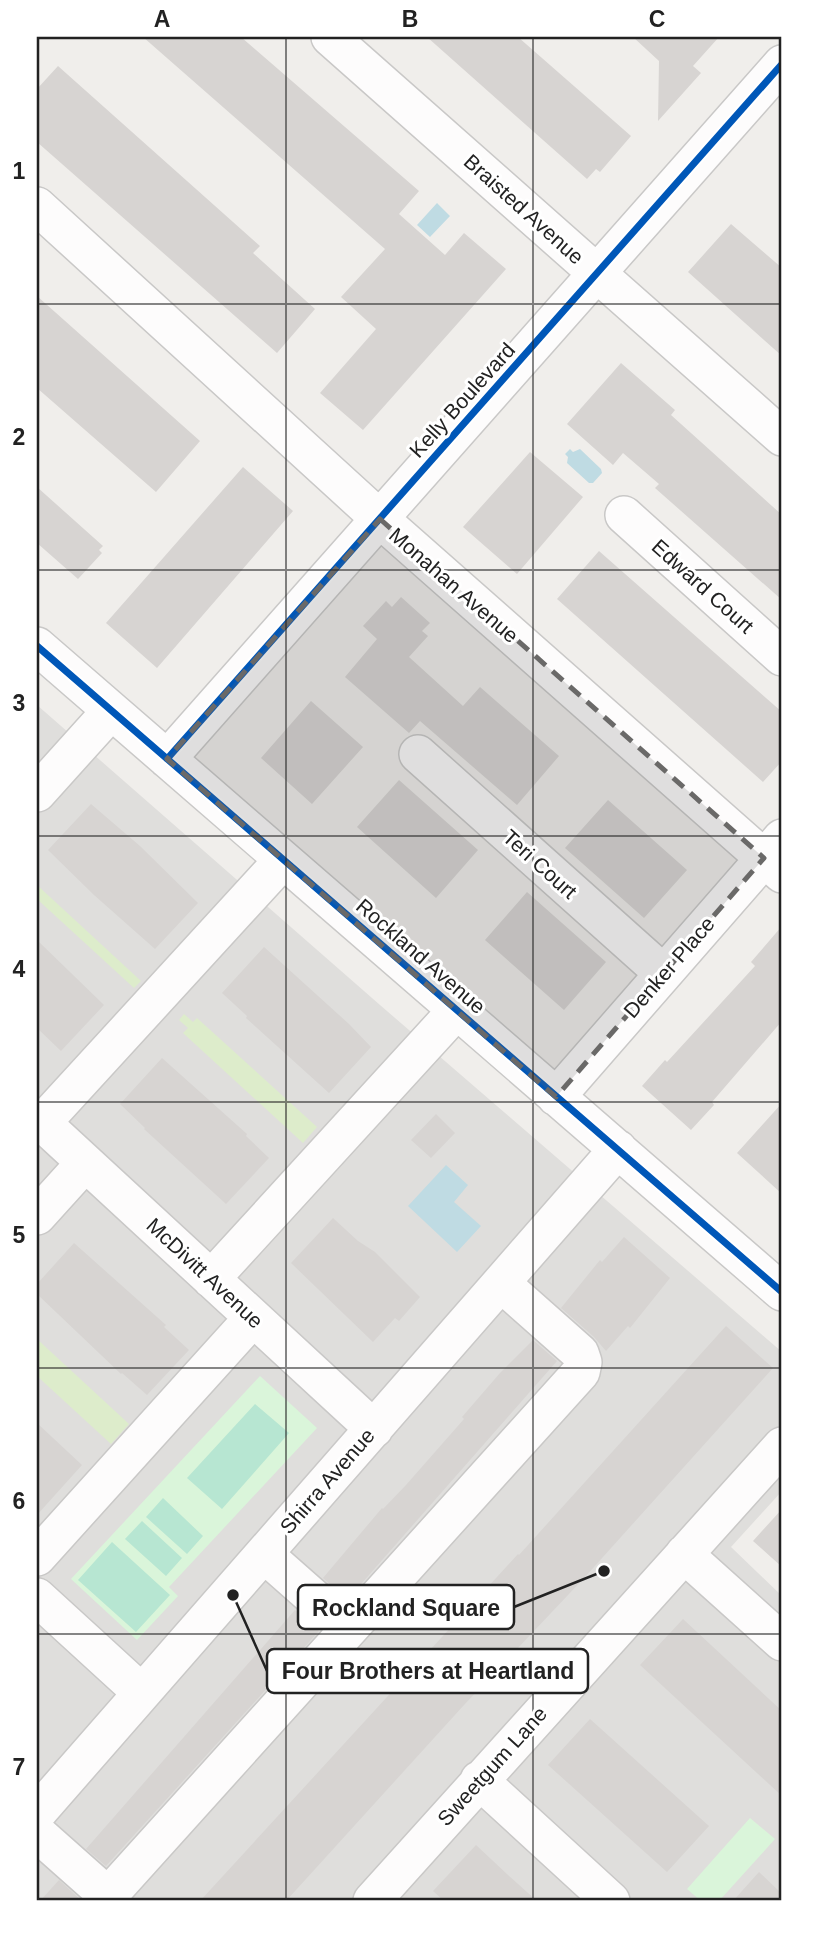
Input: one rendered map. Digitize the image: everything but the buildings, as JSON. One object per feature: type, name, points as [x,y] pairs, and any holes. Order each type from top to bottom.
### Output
[{"type":"street","name":"Braisted Avenue","points":[[330,37],[782,437]]},
{"type":"street","name":"Kelly Boulevard","points":[[167,759],[782,64]]},
{"type":"street","name":"Monahan Avenue","points":[[37,206],[380,519],[776,857]]},
{"type":"street","name":"Edward Court","points":[[624,515],[782,657]]},
{"type":"street","name":"Rockland Avenue","points":[[37,646],[782,1292]]},
{"type":"street","points":[[37,793],[111,710]]},
{"type":"street","name":"Teri Court","points":[[418,754],[663,973]]},
{"type":"street","name":"Denker Place","points":[[556,1097],[663,973],[776,857]]},
{"type":"street","points":[[40,1120],[283,860]]},
{"type":"street","points":[[211,1279],[457,1010]]},
{"type":"street","name":"McDivitt Avenue","points":[[40,1120],[374,1429]]},
{"type":"street","name":"Shirra Avenue","points":[[37,1813],[618,1149]]},
{"type":"street","points":[[37,1216],[85,1163]]},
{"type":"street","points":[[37,1833],[99,1888],[110,1890],[117,1886],[581,1372],[583,1362],[580,1353],[500,1283]]},
{"type":"street","points":[[37,1557],[253,1318]]},
{"type":"street","name":"Sweetgum Lane","points":[[372,1901],[782,1446]]},
{"type":"street","points":[[264,1554],[349,1629]]},
{"type":"street","points":[[684,1554],[782,1642]]},
{"type":"street","points":[[37,1597],[142,1693]]},
{"type":"street","points":[[479,1780],[611,1901]]},
{"type":"highlighted area","points":[[380,519],[764,858],[556,1097],[167,759]]},
{"type":"shaded area","points":[[37,705],[782,1352],[782,1491],[731,1547],[782,1596],[782,1901],[37,1901]]},
{"type":"green space","points":[[37,885],[141,981],[134,988],[37,899]]},
{"type":"green space","points":[[184,1014],[193,1022],[197,1018],[317,1127],[303,1143],[183,1033],[188,1028],[179,1020]]},
{"type":"green space","points":[[37,1339],[129,1424],[111,1444],[37,1376]]},
{"type":"green space","points":[[260,1376],[317,1428],[169,1587],[178,1596],[137,1640],[71,1579]]},
{"type":"green space","points":[[255,1404],[289,1433],[222,1509],[187,1478]]},
{"type":"green space","points":[[163,1498],[203,1536],[187,1554],[146,1517]]},
{"type":"green space","points":[[142,1521],[182,1558],[166,1576],[125,1539]]},
{"type":"green space","points":[[112,1542],[170,1595],[136,1632],[78,1580]]},
{"type":"green space","points":[[750,1818],[775,1839],[719,1901],[701,1901],[687,1889]]},
{"type":"water","points":[[437,203],[450,216],[430,237],[417,225]]},
{"type":"water","points":[[570,449],[573,452],[580,449],[601,469],[602,473],[593,483],[589,483],[567,463],[568,457],[565,454]]},
{"type":"water","points":[[446,1165],[468,1185],[454,1202],[481,1226],[457,1252],[408,1206]]},
{"type":"cycle path","points":[[167,759],[782,64]]},
{"type":"cycle path","points":[[37,646],[782,1292]]},
{"type":"place","name":"Rockland Square","points":[[604,1571]]},
{"type":"place","name":"Four Brothers at Heartland","points":[[233,1595]]}]
